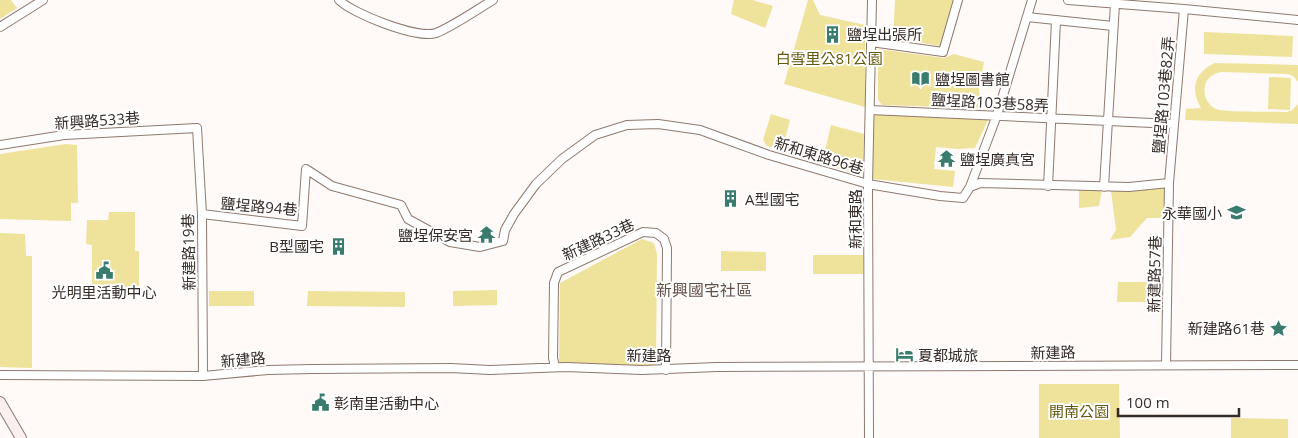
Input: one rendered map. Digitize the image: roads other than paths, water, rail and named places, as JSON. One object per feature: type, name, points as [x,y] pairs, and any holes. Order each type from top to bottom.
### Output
[{"type":"street","points":[[0,27],[43,0]]},
{"type":"street","points":[[340,0],[347,6],[393,27],[425,34],[438,32],[493,0]]},
{"type":"street","name":"新和東路","points":[[869,438],[868,184],[872,0]]},
{"type":"street","points":[[871,42],[943,52],[958,0]]},
{"type":"street","points":[[970,187],[997,115],[1032,0]]},
{"type":"street","points":[[1068,0],[1298,20]]},
{"type":"street","points":[[1104,187],[1115,4]]},
{"type":"street","name":"鹽埕路103巷82弄","points":[[1169,183],[1184,9]]},
{"type":"street","points":[[1027,17],[1113,26]]},
{"type":"street","points":[[1048,186],[1056,21]]},
{"type":"street","name":"鹽埕路103巷58弄","points":[[870,110],[1174,124]]},
{"type":"street","name":"新和東路96巷","points":[[480,247],[503,241],[505,230],[514,214],[536,184],[562,159],[595,135],[627,125],[658,124],[700,130],[769,154],[868,184],[963,198],[970,187]]},
{"type":"street","name":"新興路533巷","points":[[0,145],[64,135],[197,128]]},
{"type":"street","name":"新建路19巷","points":[[197,128],[202,214],[203,376]]},
{"type":"street","name":"鹽埕路94巷","points":[[202,214],[302,226],[306,169],[332,186],[401,205],[408,219],[450,242],[480,247]]},
{"type":"street","points":[[970,187],[980,183],[987,183],[1128,188],[1169,183]]},
{"type":"street","name":"新建路57巷","points":[[1166,365],[1169,183]]},
{"type":"street","name":"新建路33巷","points":[[555,367],[553,358],[554,283],[558,272],[643,232],[656,232],[664,238],[667,248],[666,370]]},
{"type":"street","name":"新建路","points":[[0,375],[203,376],[312,368],[451,368],[490,370],[555,367],[666,370],[717,367],[1298,365]]},
{"type":"street","points":[[0,402],[20,438]]},
{"type":"place","name":"鹽埕出張所","points":[[833,34]]},
{"type":"place","name":"鹽埕圖書館","points":[[921,79]]},
{"type":"place","name":"鹽埕廣真宮","points":[[946,159]]},
{"type":"place","name":"A型國宅","points":[[731,199]]},
{"type":"place","name":"永華國小","points":[[1236,213]]},
{"type":"place","name":"鹽埕保安宮","points":[[487,235]]},
{"type":"place","name":"B型國宅","points":[[338,246]]},
{"type":"place","name":"光明里活動中心","points":[[104,271]]},
{"type":"place","name":"新建路61巷","points":[[1279,328]]},
{"type":"place","name":"夏都城旅","points":[[904,355]]},
{"type":"place","name":"彰南里活動中心","points":[[320,403]]},
{"type":"district","name":"新興國宅社區","points":[[704,290]]},
{"type":"park label","name":"白雪里公81公園","points":[[829,58]]},
{"type":"park label","name":"開南公園","points":[[1079,411]]}]
